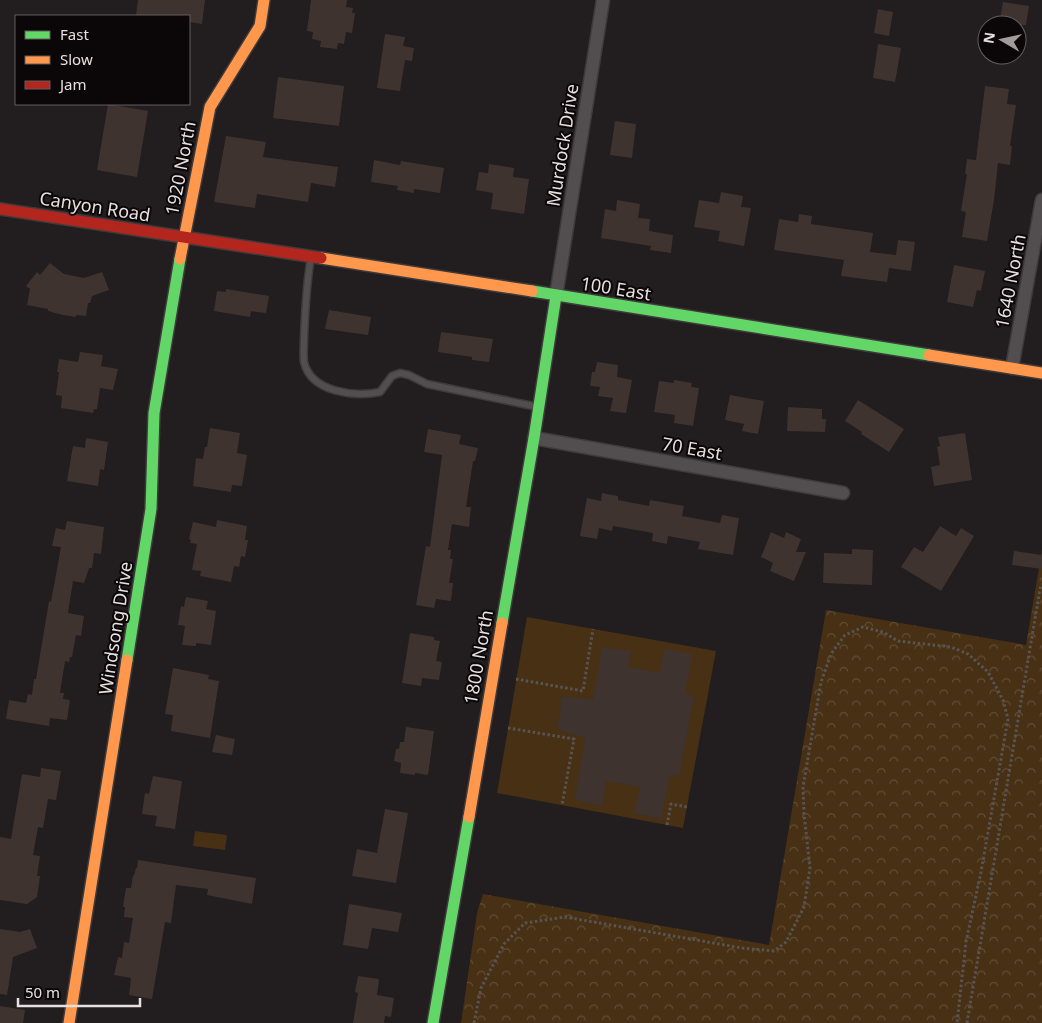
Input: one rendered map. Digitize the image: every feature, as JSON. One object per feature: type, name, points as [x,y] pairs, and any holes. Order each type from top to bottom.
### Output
[{"type":"street","name":"1920 North","points":[[184,237],[210,107],[260,26],[264,0]]},
{"type":"street","name":"Murdock Drive","points":[[556,296],[603,0]]},
{"type":"street","name":"1640 North","points":[[1012,368],[1039,239],[1042,200]]},
{"type":"street","name":"Canyon Road","points":[[0,209],[184,237]]},
{"type":"street","name":"100 East","points":[[184,237],[1042,373]]},
{"type":"street","name":"Windsong Drive","points":[[69,1023],[151,509],[154,413],[184,237]]},
{"type":"street","name":"1800 North","points":[[433,1023],[534,438],[556,296]]},
{"type":"street","name":"70 East","points":[[534,438],[843,493]]},
{"type":"lane","points":[[311,256],[306,287],[304,363],[313,378],[322,385],[341,392],[370,394],[380,392],[392,376],[400,373],[408,374],[426,384],[539,407]]},
{"type":"path","points":[[967,1023],[1038,598],[1042,584]]},
{"type":"path","points":[[474,1023],[481,988],[504,944],[525,923],[565,917],[742,948],[774,950],[786,942],[804,907],[810,868],[803,787],[821,682],[831,654],[845,635],[863,627],[883,632],[898,641],[951,646],[968,654],[988,672],[1003,700],[1008,719],[981,872],[966,942],[957,1023]]},
{"type":"path","points":[[516,680],[583,691],[593,629]]},
{"type":"path","points":[[508,728],[574,739],[562,805]]},
{"type":"path","points":[[667,825],[671,804],[687,807]]},
{"type":"green space","points":[[1042,550],[1042,1023],[461,1023],[477,913],[483,894],[769,945],[826,610],[1026,645]]},
{"type":"green space","points":[[527,617],[716,651],[683,828],[497,793]]},
{"type":"green space","points":[[195,831],[227,835],[225,850],[193,846]]},
{"type":"building","points":[[138,0],[205,0],[202,24],[190,22],[190,15],[136,15]]},
{"type":"building","points":[[311,0],[347,0],[346,7],[353,8],[352,13],[355,13],[352,33],[346,32],[344,44],[338,43],[337,49],[320,47],[321,41],[312,39],[313,32],[307,31]]},
{"type":"building","points":[[1003,2],[1029,6],[1027,19],[1027,15],[1001,15]]},
{"type":"building","points":[[878,9],[893,12],[889,36],[874,33]]},
{"type":"building","points":[[385,34],[405,37],[403,46],[414,48],[412,61],[405,60],[400,91],[377,88]]},
{"type":"building","points":[[878,44],[901,48],[895,82],[873,78]]},
{"type":"building","points":[[278,77],[344,86],[339,126],[273,118]]},
{"type":"building","points":[[985,86],[1009,89],[1007,104],[1016,105],[1010,146],[1012,146],[1010,165],[998,163],[987,241],[962,237],[966,212],[961,211],[967,174],[965,174],[967,159],[976,160]]},
{"type":"building","points":[[108,105],[148,111],[137,177],[97,170]]},
{"type":"building","points":[[615,121],[636,124],[632,158],[610,155]]},
{"type":"building","points":[[226,136],[266,142],[263,157],[338,167],[335,187],[311,183],[308,202],[257,194],[255,208],[214,202]]},
{"type":"building","points":[[374,160],[400,165],[401,161],[444,168],[440,193],[414,189],[414,193],[397,190],[398,186],[371,182]]},
{"type":"building","points":[[489,164],[514,168],[513,177],[529,179],[524,214],[491,209],[493,193],[476,190],[479,172],[488,173]]},
{"type":"building","points":[[721,192],[743,196],[741,207],[751,208],[744,246],[718,241],[720,231],[694,227],[699,200],[719,203]]},
{"type":"building","points":[[617,200],[640,204],[638,218],[650,219],[649,231],[673,235],[671,253],[650,250],[651,246],[601,238],[605,209],[616,211]]},
{"type":"building","points":[[799,214],[812,216],[811,224],[873,233],[870,252],[896,255],[898,240],[915,242],[911,271],[889,268],[887,282],[841,276],[844,260],[774,250],[779,219],[798,222]]},
{"type":"building","points":[[50,263],[64,274],[84,278],[102,272],[109,290],[92,296],[90,303],[88,303],[86,316],[63,315],[48,311],[48,309],[27,305],[30,289],[26,286],[37,272],[40,275]]},
{"type":"building","points":[[954,265],[985,271],[981,291],[977,290],[973,307],[947,302]]},
{"type":"building","points":[[226,289],[269,296],[266,313],[251,311],[250,317],[214,311],[217,291],[226,292]]},
{"type":"building","points":[[329,310],[371,317],[368,335],[325,329]]},
{"type":"building","points":[[441,332],[493,339],[489,362],[472,360],[472,357],[438,352]]},
{"type":"building","points":[[80,352],[103,355],[101,366],[118,369],[113,390],[100,388],[97,409],[94,409],[93,413],[61,408],[62,396],[56,395],[59,359],[78,362]]},
{"type":"building","points":[[597,362],[618,365],[617,377],[632,380],[626,413],[610,411],[613,398],[598,396],[600,387],[590,386],[592,372],[595,372]]},
{"type":"building","points":[[674,380],[692,383],[691,387],[699,388],[693,426],[674,423],[675,415],[654,412],[659,381],[674,383]]},
{"type":"building","points":[[730,395],[764,401],[758,434],[742,431],[744,424],[725,420]]},
{"type":"building","points":[[858,400],[904,429],[889,452],[845,421]]},
{"type":"building","points":[[788,407],[822,409],[822,419],[826,419],[825,432],[787,431]]},
{"type":"building","points":[[210,428],[240,433],[237,453],[247,455],[242,486],[232,485],[231,492],[193,486],[196,458],[203,459]]},
{"type":"building","points":[[428,429],[461,435],[459,444],[478,448],[475,461],[473,461],[466,507],[471,507],[469,527],[452,524],[448,550],[451,550],[450,559],[453,559],[449,583],[453,583],[451,601],[436,599],[434,608],[416,605],[426,546],[430,547],[442,455],[424,452]]},
{"type":"building","points":[[965,433],[972,480],[934,486],[931,467],[940,465],[937,447],[940,446],[938,437]]},
{"type":"building","points":[[86,438],[108,442],[104,470],[100,469],[98,486],[67,481],[73,446],[85,448]]},
{"type":"building","points":[[602,493],[618,496],[618,500],[649,506],[650,500],[684,506],[682,516],[720,523],[722,515],[739,518],[733,555],[698,549],[700,542],[668,536],[667,544],[652,541],[653,533],[613,526],[612,531],[599,528],[597,539],[580,536],[587,498],[601,501]]},
{"type":"building","points":[[217,520],[247,526],[245,540],[248,540],[245,557],[241,556],[239,567],[234,566],[231,582],[200,576],[201,571],[192,570],[197,544],[190,543],[191,540],[189,539],[193,522],[216,527]]},
{"type":"building","points":[[67,521],[104,527],[101,554],[94,553],[92,568],[89,568],[84,583],[73,581],[68,613],[84,616],[81,636],[76,635],[72,657],[70,657],[69,662],[65,661],[60,693],[64,693],[63,699],[70,700],[67,720],[50,718],[49,726],[6,719],[9,700],[26,703],[28,694],[32,695],[61,547],[52,546],[56,528],[65,530]]},
{"type":"building","points":[[940,526],[956,536],[961,528],[974,536],[941,591],[901,567],[914,547],[923,552]]},
{"type":"building","points":[[771,532],[784,538],[786,532],[801,539],[796,552],[806,552],[794,581],[770,571],[773,563],[761,557]]},
{"type":"building","points":[[852,549],[873,550],[872,585],[823,583],[824,553],[852,554]]},
{"type":"building","points":[[1014,551],[1042,555],[1042,569],[1012,565]]},
{"type":"building","points":[[186,597],[208,601],[206,609],[216,611],[211,645],[196,643],[196,646],[182,645],[185,626],[178,625],[181,606],[184,607]]},
{"type":"building","points":[[410,633],[434,637],[434,640],[440,641],[436,661],[442,662],[439,680],[422,678],[421,686],[402,683]]},
{"type":"building","points":[[602,647],[631,651],[628,667],[660,673],[664,649],[692,654],[685,693],[694,696],[679,776],[670,775],[661,819],[634,813],[640,787],[606,781],[602,806],[575,800],[585,738],[557,729],[562,697],[593,699]]},
{"type":"building","points":[[173,668],[209,675],[208,679],[219,681],[210,738],[171,731],[173,715],[165,714]]},
{"type":"building","points":[[406,727],[434,731],[428,775],[400,773],[401,763],[394,761],[396,749],[399,749],[400,742],[404,742]]},
{"type":"building","points":[[216,735],[235,739],[232,755],[212,752]]},
{"type":"building","points":[[41,768],[61,771],[56,800],[48,799],[43,828],[38,827],[33,855],[40,856],[37,876],[40,876],[37,897],[27,904],[0,900],[0,837],[11,839],[22,774],[40,777]]},
{"type":"building","points":[[153,776],[182,781],[175,829],[155,826],[157,816],[142,814],[145,793],[149,794]]},
{"type":"building","points":[[385,809],[408,813],[396,883],[352,876],[357,849],[377,853]]},
{"type":"building","points":[[138,860],[256,878],[252,904],[207,895],[208,889],[176,885],[171,923],[165,922],[152,999],[129,995],[131,978],[114,975],[118,957],[122,958],[124,942],[129,943],[133,918],[124,917],[125,907],[123,907],[126,888],[131,888]]},
{"type":"building","points":[[349,904],[402,913],[398,932],[372,928],[368,949],[343,945]]},
{"type":"building","points":[[0,929],[20,932],[30,929],[37,948],[13,957],[7,995],[0,994]]},
{"type":"building","points":[[358,976],[379,979],[377,995],[394,998],[391,1017],[385,1016],[384,1023],[353,1023],[358,993],[355,992]]},
{"type":"building","points":[[0,1006],[25,1010],[23,1023],[0,1023]]},
{"type":"traffic: fast","points":[[127,660],[151,509],[154,413],[180,259]]},
{"type":"traffic: fast","points":[[532,291],[929,355]]},
{"type":"traffic: fast","points":[[502,623],[556,296]]},
{"type":"traffic: fast","points":[[433,1023],[469,817]]},
{"type":"traffic: slow","points":[[180,259],[210,107],[260,26],[264,0]]},
{"type":"traffic: slow","points":[[321,258],[532,291]]},
{"type":"traffic: slow","points":[[929,355],[1042,373]]},
{"type":"traffic: slow","points":[[469,817],[502,623]]},
{"type":"traffic: slow","points":[[69,1023],[127,660]]},
{"type":"traffic: jam","points":[[0,209],[321,258]]}]
